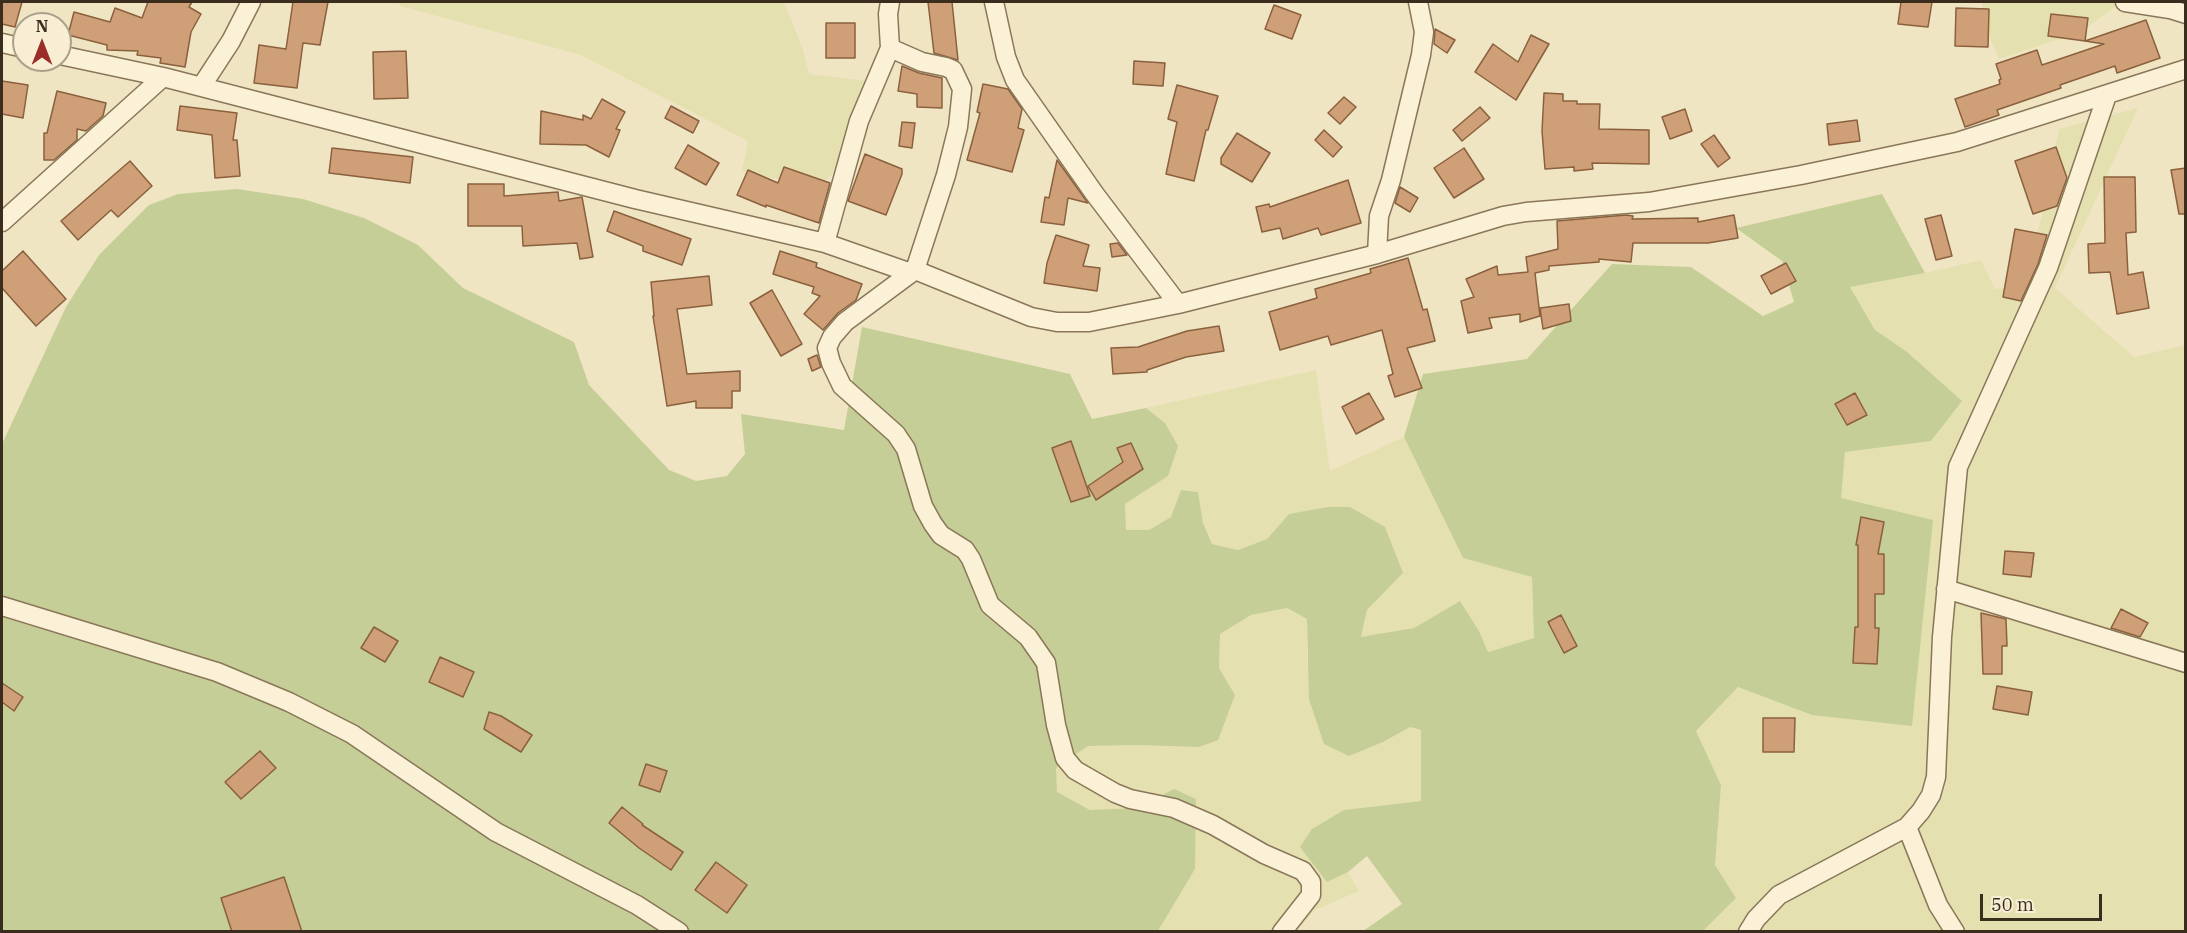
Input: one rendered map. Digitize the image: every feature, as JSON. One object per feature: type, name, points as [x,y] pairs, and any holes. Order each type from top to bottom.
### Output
[{"type":"street","points":[[201,87],[231,41],[251,2]]},
{"type":"street","points":[[825,243],[859,121],[890,48],[888,14],[890,2]]},
{"type":"street","points":[[994,2],[1006,57],[1015,80],[1094,193],[1178,304]]},
{"type":"street","points":[[1377,254],[1380,216],[1421,55],[1424,32],[1418,2]]},
{"type":"street","points":[[2125,2],[2173,8]]},
{"type":"street","points":[[890,48],[922,62],[953,70],[962,89],[958,127],[946,175],[913,272],[845,321],[832,337],[827,348],[831,363],[842,386],[896,434],[906,449],[923,506],[941,535],[965,550],[990,605],[1028,637],[1046,663],[1056,725],[1065,758],[1075,770],[1115,793],[1130,799],[1174,808],[1213,825],[1264,854],[1303,871],[1311,882],[1311,895],[1282,932]]},
{"type":"street","points":[[72,58],[163,77],[635,199],[825,243],[913,272],[1031,317],[1089,322],[1178,304],[1377,254],[1503,216],[1649,202],[1800,175],[1956,142],[2186,69]]},
{"type":"street","points":[[2,222],[163,77]]},
{"type":"street","points":[[1748,932],[1756,919],[1779,896],[1907,827],[1931,795],[1936,777],[1942,637],[1958,467],[2048,268],[2107,95]]},
{"type":"street","points":[[1946,589],[2186,663]]},
{"type":"street","points":[[2,606],[217,672],[288,702],[352,734],[496,832],[637,905],[679,932]]},
{"type":"street","points":[[1907,827],[1938,904],[1955,932]]},
{"type":"shaded area","points":[[398,2],[784,2],[803,49],[809,74],[876,82],[841,166],[817,188],[742,171],[748,141],[581,55],[400,6]]},
{"type":"shaded area","points":[[1983,2],[2121,2],[2081,32],[1999,59],[1981,18]]},
{"type":"shaded area","points":[[2138,108],[2055,288],[2134,357],[2185,345],[2185,931],[1703,931],[1736,898],[1715,865],[1721,785],[1696,731],[1738,687],[1812,715],[1845,452],[1931,441],[1961,401],[1906,351],[1875,330],[1850,287],[1981,260],[1995,289],[2018,286],[2039,228],[2059,129]]},
{"type":"shaded area","points":[[1316,370],[1330,471],[1404,437],[1463,558],[1532,577],[1534,638],[1487,652],[1479,631],[1460,601],[1414,628],[1361,638],[1367,610],[1403,573],[1289,514],[1267,539],[1238,550],[1212,544],[1203,523],[1198,492],[1181,490],[1171,517],[1149,530],[1126,530],[1125,504],[1168,476],[1165,423],[1146,408]]},
{"type":"shaded area","points":[[1287,608],[1307,619],[1307,660],[1349,756],[1383,742],[1410,727],[1421,730],[1421,801],[1344,810],[1327,882],[1348,872],[1359,891],[1315,910],[1297,931],[1158,931],[1195,869],[1138,808],[1090,810],[1056,792],[1056,768],[1088,746],[1141,745],[1235,695],[1219,668],[1220,634],[1251,615]]},
{"type":"green space","points":[[237,189],[303,199],[364,218],[418,245],[463,288],[574,342],[589,385],[669,470],[696,481],[727,476],[745,454],[741,414],[844,430],[862,327],[1070,374],[1092,419],[1146,408],[1165,423],[1178,446],[1168,476],[1125,504],[1126,530],[1149,530],[1171,517],[1181,490],[1198,492],[1203,523],[1212,544],[1238,550],[1267,539],[1289,514],[1328,507],[1350,507],[1385,527],[1403,573],[1367,610],[1361,637],[1414,628],[1460,601],[1479,631],[1488,652],[1534,638],[1532,577],[1463,558],[1404,437],[1423,374],[1527,359],[1612,264],[1691,267],[1763,316],[1794,302],[1782,261],[1736,228],[1882,194],[1925,273],[1850,287],[1875,330],[1906,351],[1962,401],[1931,441],[1845,452],[1841,498],[1933,520],[1912,726],[1812,715],[1738,687],[1696,731],[1721,785],[1715,865],[1736,898],[1703,931],[1363,931],[1402,904],[1367,856],[1348,872],[1327,882],[1300,847],[1312,829],[1344,810],[1421,801],[1421,730],[1410,727],[1383,742],[1349,756],[1324,744],[1309,699],[1307,619],[1287,608],[1251,615],[1220,634],[1219,668],[1235,695],[1218,740],[1199,747],[1088,746],[1056,768],[1057,792],[1090,810],[1138,808],[1174,789],[1196,799],[1195,869],[1158,931],[2,932],[2,444],[66,307],[99,255],[149,205],[178,194]]},
{"type":"building","points":[[2,2],[22,2],[19,12],[12,12],[12,26],[2,24]]},
{"type":"building","points":[[148,2],[192,2],[189,7],[201,14],[191,32],[185,67],[160,63],[161,58],[137,55],[138,51],[107,50],[107,45],[72,36],[74,12],[110,22],[115,8],[142,18]]},
{"type":"building","points":[[293,2],[328,2],[320,45],[303,43],[297,88],[254,83],[259,45],[286,49]]},
{"type":"building","points":[[928,2],[952,2],[958,60],[934,53]]},
{"type":"building","points":[[1901,2],[1932,2],[1928,27],[1898,24]]},
{"type":"building","points":[[1274,5],[1301,15],[1292,39],[1265,29]]},
{"type":"building","points":[[1956,8],[1989,9],[1988,47],[1955,46]]},
{"type":"building","points":[[2051,14],[2088,18],[2085,41],[2048,36]]},
{"type":"building","points":[[2146,20],[2160,58],[2117,73],[2115,66],[2060,85],[2061,88],[1997,110],[1999,115],[1965,127],[1955,99],[2000,84],[2001,79],[1996,64],[2037,50],[2042,65],[2104,44],[2085,41]]},
{"type":"building","points":[[826,23],[855,23],[855,58],[826,58]]},
{"type":"building","points":[[1435,29],[1455,40],[1447,53],[1434,44]]},
{"type":"building","points":[[1531,35],[1549,44],[1516,100],[1475,72],[1493,44],[1518,62]]},
{"type":"building","points":[[406,51],[408,98],[374,99],[373,52]]},
{"type":"building","points":[[1134,61],[1165,63],[1163,86],[1133,84]]},
{"type":"building","points":[[902,66],[919,73],[942,78],[942,108],[917,107],[917,94],[898,91]]},
{"type":"building","points":[[2,81],[28,85],[23,118],[2,114]]},
{"type":"building","points":[[983,84],[1008,89],[1022,109],[1018,128],[1024,130],[1012,172],[967,160],[980,113],[977,112]]},
{"type":"building","points":[[1177,85],[1218,96],[1208,130],[1206,130],[1194,181],[1166,174],[1177,122],[1168,119]]},
{"type":"building","points":[[57,91],[106,103],[103,116],[86,131],[77,129],[77,140],[54,160],[44,160],[44,133],[47,133]]},
{"type":"building","points":[[1544,93],[1563,94],[1563,101],[1577,101],[1577,104],[1600,104],[1599,129],[1649,130],[1649,164],[1592,163],[1593,169],[1574,171],[1574,167],[1545,169],[1542,131]]},
{"type":"building","points":[[1344,97],[1356,107],[1340,124],[1328,113]]},
{"type":"building","points":[[602,99],[625,112],[616,129],[620,130],[609,157],[586,145],[540,144],[541,111],[583,120],[583,115],[591,119]]},
{"type":"building","points":[[180,106],[237,113],[233,140],[237,140],[240,176],[215,178],[212,135],[177,130]]},
{"type":"building","points":[[671,106],[699,121],[693,133],[665,118]]},
{"type":"building","points":[[1480,107],[1490,118],[1462,141],[1453,130]]},
{"type":"building","points":[[1685,109],[1692,131],[1670,139],[1662,117]]},
{"type":"building","points":[[1857,120],[1860,141],[1829,145],[1827,124]]},
{"type":"building","points":[[902,122],[915,123],[912,148],[899,146]]},
{"type":"building","points":[[1324,130],[1342,147],[1333,157],[1315,140]]},
{"type":"building","points":[[1237,133],[1270,153],[1252,182],[1221,164],[1221,158]]},
{"type":"building","points":[[1714,135],[1730,158],[1718,167],[1701,144]]},
{"type":"building","points":[[688,145],[719,163],[706,185],[675,168]]},
{"type":"building","points":[[2056,147],[2067,178],[2057,206],[2033,214],[2015,161]]},
{"type":"building","points":[[332,148],[413,157],[410,183],[329,173]]},
{"type":"building","points":[[1464,148],[1484,179],[1454,198],[1434,168]]},
{"type":"building","points":[[865,154],[902,169],[886,215],[848,201]]},
{"type":"building","points":[[1057,160],[1088,203],[1068,198],[1064,225],[1041,222],[1045,197],[1049,198]]},
{"type":"building","points":[[130,161],[152,186],[118,217],[111,210],[78,240],[61,221]]},
{"type":"building","points":[[784,167],[830,183],[819,223],[766,205],[766,207],[737,195],[748,170],[778,183]]},
{"type":"building","points":[[2186,168],[2186,214],[2179,214],[2171,170]]},
{"type":"building","points":[[2104,177],[2135,177],[2136,232],[2126,233],[2128,275],[2143,272],[2149,308],[2117,314],[2110,272],[2089,273],[2088,244],[2105,243]]},
{"type":"building","points":[[1348,180],[1361,223],[1321,235],[1318,228],[1283,239],[1280,228],[1262,232],[1256,207],[1269,204],[1270,207]]},
{"type":"building","points":[[468,184],[504,184],[504,196],[558,192],[559,201],[582,197],[593,257],[580,259],[577,243],[523,246],[522,226],[468,226]]},
{"type":"building","points":[[1400,187],[1418,198],[1410,212],[1395,203]]},
{"type":"building","points":[[614,211],[691,239],[682,265],[643,251],[643,246],[607,231]]},
{"type":"building","points":[[1734,215],[1738,238],[1708,243],[1633,243],[1631,262],[1599,259],[1599,262],[1549,266],[1549,270],[1535,273],[1540,316],[1520,322],[1520,314],[1489,318],[1492,328],[1468,333],[1461,301],[1474,297],[1466,279],[1497,266],[1498,275],[1528,272],[1526,257],[1558,249],[1557,221],[1633,216],[1632,219],[1698,218],[1698,222]]},
{"type":"building","points":[[1941,215],[1952,256],[1936,260],[1925,219]]},
{"type":"building","points":[[2015,229],[2047,235],[2038,264],[2021,301],[2003,297]]},
{"type":"building","points":[[1056,235],[1089,245],[1083,266],[1100,268],[1097,291],[1044,283],[1047,263]]},
{"type":"building","points":[[1118,243],[1127,255],[1112,257],[1110,244]]},
{"type":"building","points":[[23,251],[66,299],[36,326],[2,288],[2,271]]},
{"type":"building","points":[[780,251],[817,263],[816,267],[862,284],[856,300],[838,313],[823,330],[804,314],[820,296],[812,293],[814,287],[773,274]]},
{"type":"building","points":[[1408,258],[1423,310],[1427,309],[1435,341],[1407,348],[1422,388],[1395,397],[1388,376],[1393,374],[1382,330],[1331,345],[1328,336],[1280,350],[1269,312],[1317,298],[1315,289],[1371,273],[1370,269]]},
{"type":"building","points":[[1786,263],[1796,281],[1771,294],[1761,276]]},
{"type":"building","points":[[709,276],[712,305],[677,309],[687,374],[740,371],[740,391],[732,391],[732,408],[696,408],[696,401],[667,406],[653,316],[651,282]]},
{"type":"building","points":[[772,290],[802,344],[781,356],[750,303]]},
{"type":"building","points":[[1569,304],[1571,321],[1543,329],[1540,308]]},
{"type":"building","points":[[1219,326],[1224,351],[1186,357],[1147,370],[1147,372],[1113,374],[1111,348],[1138,347],[1187,331]]},
{"type":"building","points":[[817,355],[821,367],[812,371],[808,359]]},
{"type":"building","points":[[1369,393],[1384,419],[1356,434],[1342,407]]},
{"type":"building","points":[[1855,393],[1867,415],[1847,425],[1835,404]]},
{"type":"building","points":[[1071,441],[1090,496],[1071,502],[1052,448]]},
{"type":"building","points":[[1131,443],[1143,469],[1096,500],[1088,486],[1123,462],[1117,448]]},
{"type":"building","points":[[1861,517],[1884,522],[1878,554],[1884,554],[1884,594],[1875,594],[1875,628],[1879,628],[1877,664],[1853,663],[1855,627],[1858,627],[1858,545],[1856,545]]},
{"type":"building","points":[[2005,551],[2034,553],[2031,577],[2003,574]]},
{"type":"building","points":[[2121,609],[2148,623],[2140,637],[2111,628]]},
{"type":"building","points":[[1981,613],[2006,619],[2007,646],[2002,646],[2002,674],[1983,674]]},
{"type":"building","points":[[1561,615],[1577,646],[1564,653],[1548,622]]},
{"type":"building","points":[[374,627],[398,641],[385,662],[361,648]]},
{"type":"building","points":[[440,657],[474,672],[463,697],[429,682]]},
{"type":"building","points":[[2,683],[23,697],[14,711],[2,702]]},
{"type":"building","points":[[1997,686],[2032,692],[2028,715],[1993,709]]},
{"type":"building","points":[[489,712],[501,716],[532,735],[521,752],[484,729]]},
{"type":"building","points":[[1763,718],[1795,718],[1794,752],[1763,752]]},
{"type":"building","points":[[260,751],[276,768],[241,799],[225,782]]},
{"type":"building","points":[[646,764],[667,771],[660,792],[639,785]]},
{"type":"building","points":[[622,807],[642,825],[683,852],[671,870],[609,823]]},
{"type":"building","points":[[716,862],[747,885],[727,913],[695,890]]},
{"type":"building","points":[[284,877],[302,932],[232,932],[221,898]]}]
